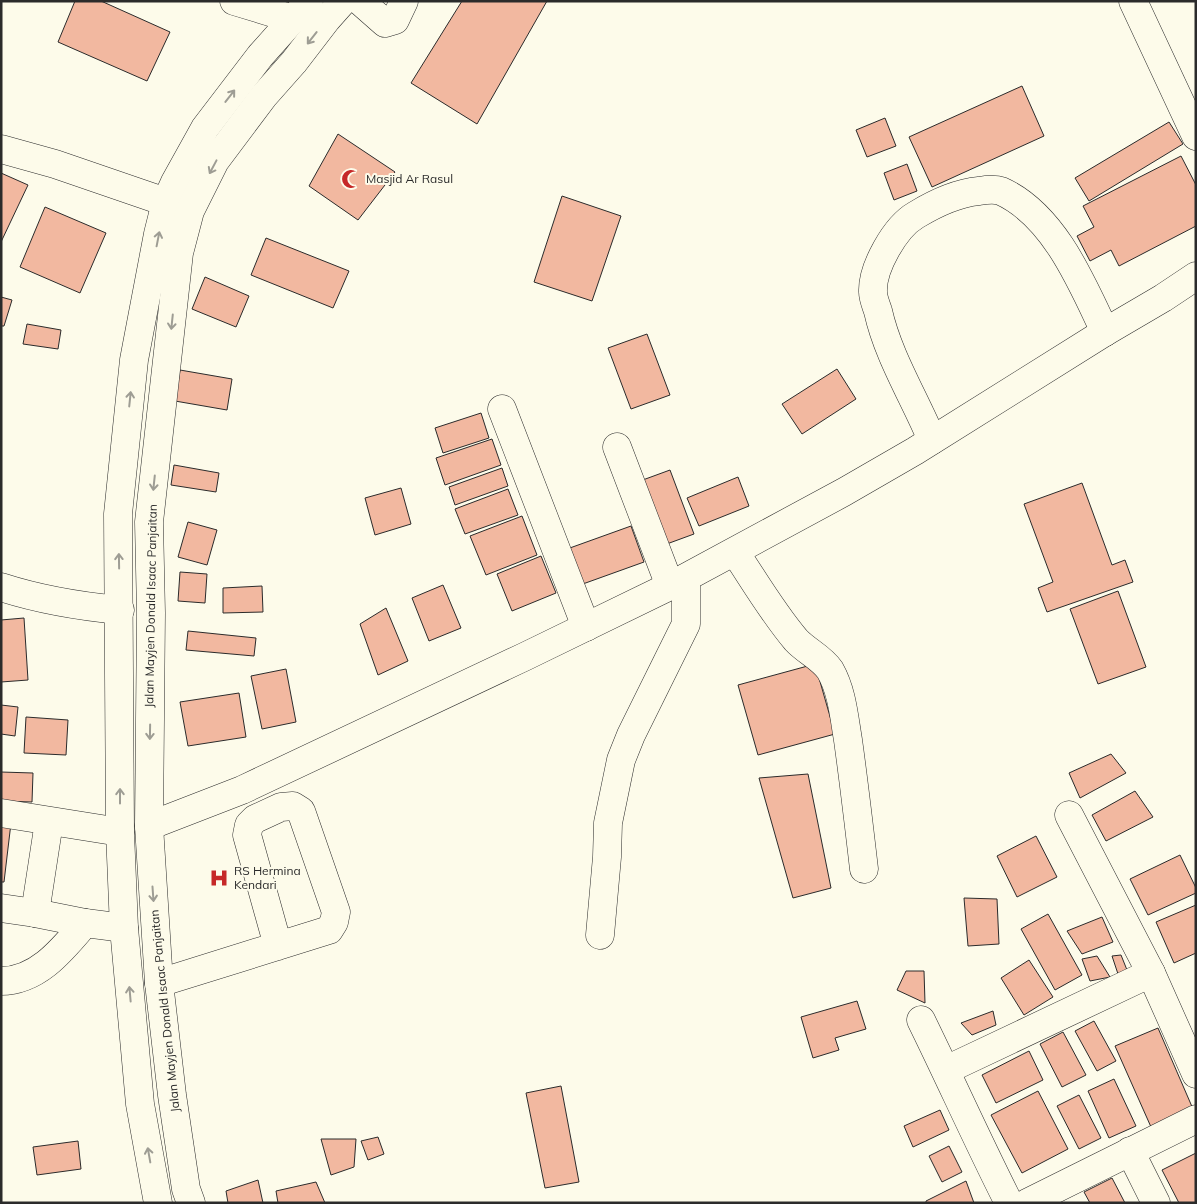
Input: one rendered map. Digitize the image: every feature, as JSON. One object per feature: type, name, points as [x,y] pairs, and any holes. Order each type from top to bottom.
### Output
[{"type":"main road","points":[[234,1],[301,10]]},
{"type":"main road","name":"Jalan Mayjen Donald Isaac Panjaitan","points":[[155,1202],[140,1104],[124,928],[120,832],[118,514],[133,370],[158,234],[263,97],[343,1]]},
{"type":"main road","points":[[360,1],[385,23],[395,20],[404,1]]},
{"type":"main road","points":[[1133,1],[1196,136]]},
{"type":"main road","name":"Jalan Mayjen Donald Isaac Panjaitan","points":[[191,1203],[186,1189],[172,1095],[159,983],[149,826],[151,613],[149,522],[179,253],[178,206],[175,182],[205,128],[260,56],[301,10]]},
{"type":"main road","points":[[1,149],[55,164],[178,206]]},
{"type":"main road","points":[[932,440],[882,328],[873,292],[879,263],[900,229],[914,215],[962,193],[1000,190],[1024,205],[1046,228],[1081,279],[1105,332]]},
{"type":"main road","points":[[1,813],[120,832],[149,826],[242,790],[524,657],[735,552],[860,483],[932,440],[1196,276]]},
{"type":"main road","points":[[502,409],[586,627]]},
{"type":"main road","points":[[600,936],[608,823],[622,760],[631,734],[686,624],[678,582],[617,447]]},
{"type":"main road","points":[[735,552],[775,614],[798,642],[829,668],[837,683],[853,773],[864,868]]},
{"type":"main road","points":[[1,587],[28,596],[77,606],[120,610]]},
{"type":"main road","points":[[159,983],[278,946],[329,930],[334,922],[336,912],[301,811],[292,806],[280,807],[255,820],[249,825],[247,835],[278,946]]},
{"type":"main road","points":[[1069,815],[1151,973],[1196,1074]]},
{"type":"main road","points":[[35,913],[49,822]]},
{"type":"main road","points":[[1,908],[124,928]]},
{"type":"main road","points":[[1,981],[11,981],[38,971],[64,947],[85,923]]},
{"type":"main road","points":[[946,1070],[1151,973]]},
{"type":"main road","points":[[921,1020],[946,1070],[973,1133],[1008,1203]]},
{"type":"main road","points":[[1027,1203],[1196,1119]]},
{"type":"main road","points":[[1130,1152],[1156,1203]]},
{"type":"building","points":[[75,1],[101,1],[170,32],[147,81],[58,42]]},
{"type":"building","points":[[462,1],[547,1],[477,124],[411,83]]},
{"type":"building","points":[[1022,86],[1044,136],[932,187],[909,137]]},
{"type":"building","points":[[885,118],[896,146],[867,157],[856,130]]},
{"type":"building","points":[[1169,122],[1183,144],[1089,201],[1075,178]]},
{"type":"building","name":"Masjid Ar Rasul","points":[[338,134],[395,172],[358,220],[309,186]]},
{"type":"building","points":[[1181,156],[1196,185],[1196,226],[1119,266],[1111,250],[1090,261],[1077,236],[1094,227],[1083,206]]},
{"type":"building","points":[[907,164],[917,191],[894,200],[884,173]]},
{"type":"building","points":[[1,173],[28,185],[1,242]]},
{"type":"building","points":[[562,196],[621,216],[592,301],[534,282]]},
{"type":"building","points":[[45,207],[106,233],[80,293],[20,267]]},
{"type":"building","points":[[266,238],[349,271],[333,308],[251,275]]},
{"type":"building","points":[[205,277],[249,296],[236,327],[192,309]]},
{"type":"building","points":[[1,297],[12,300],[4,326],[1,326]]},
{"type":"building","points":[[27,324],[61,330],[58,349],[23,344]]},
{"type":"building","points":[[647,334],[670,395],[631,409],[608,348]]},
{"type":"building","points":[[837,369],[856,399],[802,434],[782,404]]},
{"type":"building","points":[[180,370],[232,379],[227,410],[175,401]]},
{"type":"building","points":[[481,413],[489,438],[443,453],[435,428]]},
{"type":"building","points":[[492,439],[501,465],[445,485],[436,458]]},
{"type":"building","points":[[174,465],[219,473],[216,492],[171,485]]},
{"type":"building","points":[[502,468],[508,486],[455,505],[449,487]]},
{"type":"building","points":[[670,470],[694,534],[664,545],[640,481]]},
{"type":"building","points":[[738,477],[749,506],[699,526],[687,498]]},
{"type":"building","points":[[1082,483],[1112,565],[1125,560],[1133,582],[1047,612],[1038,588],[1053,582],[1024,504]]},
{"type":"building","points":[[401,488],[411,524],[375,535],[365,498]]},
{"type":"building","points":[[508,489],[518,515],[465,534],[455,509]]},
{"type":"building","points":[[522,516],[537,555],[486,575],[470,536]]},
{"type":"building","points":[[188,522],[217,530],[207,565],[178,557]]},
{"type":"building","points":[[631,526],[644,562],[580,585],[567,549]]},
{"type":"building","points":[[541,556],[556,593],[512,611],[497,574]]},
{"type":"building","points":[[180,572],[207,574],[205,603],[178,601]]},
{"type":"building","points":[[443,585],[461,628],[429,641],[412,598]]},
{"type":"building","points":[[262,586],[263,612],[223,613],[223,588]]},
{"type":"building","points":[[1118,591],[1146,667],[1098,684],[1070,609]]},
{"type":"building","points":[[386,608],[408,661],[378,675],[360,624]]},
{"type":"building","points":[[24,618],[28,680],[1,682],[1,620]]},
{"type":"building","points":[[188,631],[256,638],[254,656],[186,650]]},
{"type":"building","points":[[815,664],[835,734],[758,755],[738,685]]},
{"type":"building","points":[[286,669],[296,722],[262,729],[251,676]]},
{"type":"building","points":[[239,693],[246,737],[188,746],[180,702]]},
{"type":"building","points":[[1,705],[18,707],[15,736],[1,734]]},
{"type":"building","points":[[26,717],[68,720],[66,755],[24,753]]},
{"type":"building","points":[[1111,754],[1126,773],[1080,798],[1069,773]]},
{"type":"building","points":[[1,772],[33,773],[32,802],[1,801]]},
{"type":"building","points":[[808,774],[831,888],[793,898],[759,778]]},
{"type":"building","points":[[1135,791],[1153,817],[1106,841],[1092,815]]},
{"type":"building","points":[[1,822],[11,823],[4,882],[1,882]]},
{"type":"building","points":[[1036,836],[1057,877],[1017,897],[997,856]]},
{"type":"building","points":[[1180,855],[1196,888],[1196,893],[1148,915],[1130,879]]},
{"type":"building","points":[[964,898],[997,899],[999,944],[968,946]]},
{"type":"building","points":[[1196,905],[1196,953],[1174,963],[1156,922]]},
{"type":"building","points":[[1048,914],[1082,975],[1055,990],[1021,929]]},
{"type":"building","points":[[1102,917],[1113,942],[1082,954],[1067,931]]},
{"type":"building","points":[[1121,955],[1127,970],[1118,974],[1112,956]]},
{"type":"building","points":[[1097,956],[1110,977],[1090,981],[1082,959]]},
{"type":"building","points":[[1029,960],[1053,997],[1024,1015],[1001,978]]},
{"type":"building","points":[[906,971],[924,971],[925,1003],[897,990]]},
{"type":"building","points":[[857,1001],[866,1029],[835,1038],[839,1050],[813,1058],[801,1017]]},
{"type":"building","points":[[993,1011],[996,1025],[972,1035],[961,1023]]},
{"type":"building","points":[[1094,1021],[1116,1061],[1097,1071],[1075,1031]]},
{"type":"building","points":[[1158,1028],[1193,1109],[1151,1127],[1115,1046]]},
{"type":"building","points":[[1063,1032],[1086,1075],[1062,1087],[1040,1044]]},
{"type":"building","points":[[1029,1051],[1043,1080],[996,1103],[982,1075]]},
{"type":"building","points":[[1114,1079],[1136,1126],[1109,1138],[1088,1091]]},
{"type":"building","points":[[561,1086],[579,1182],[545,1188],[526,1093]]},
{"type":"building","points":[[1038,1091],[1068,1149],[1022,1173],[991,1115]]},
{"type":"building","points":[[1079,1095],[1101,1138],[1079,1149],[1057,1106]]},
{"type":"building","points":[[940,1110],[949,1130],[913,1147],[904,1126]]},
{"type":"building","points":[[378,1137],[384,1154],[368,1160],[361,1141]]},
{"type":"building","points":[[321,1139],[356,1139],[354,1167],[331,1175]]},
{"type":"building","points":[[78,1141],[81,1169],[37,1175],[33,1147]]},
{"type":"building","points":[[949,1146],[962,1172],[942,1182],[929,1156]]},
{"type":"building","points":[[1196,1153],[1196,1203],[1179,1203],[1162,1170]]},
{"type":"building","points":[[1112,1178],[1125,1203],[1090,1203],[1084,1192]]},
{"type":"building","points":[[258,1180],[263,1203],[228,1203],[226,1191]]},
{"type":"building","points":[[966,1181],[974,1203],[926,1203],[926,1201]]},
{"type":"building","points":[[316,1182],[325,1203],[278,1203],[276,1191]]},
{"type":"place","name":"Masjid Ar Rasul","points":[[351,179]]},
{"type":"place","name":"RS Hermina Kendari","points":[[219,878]]}]
